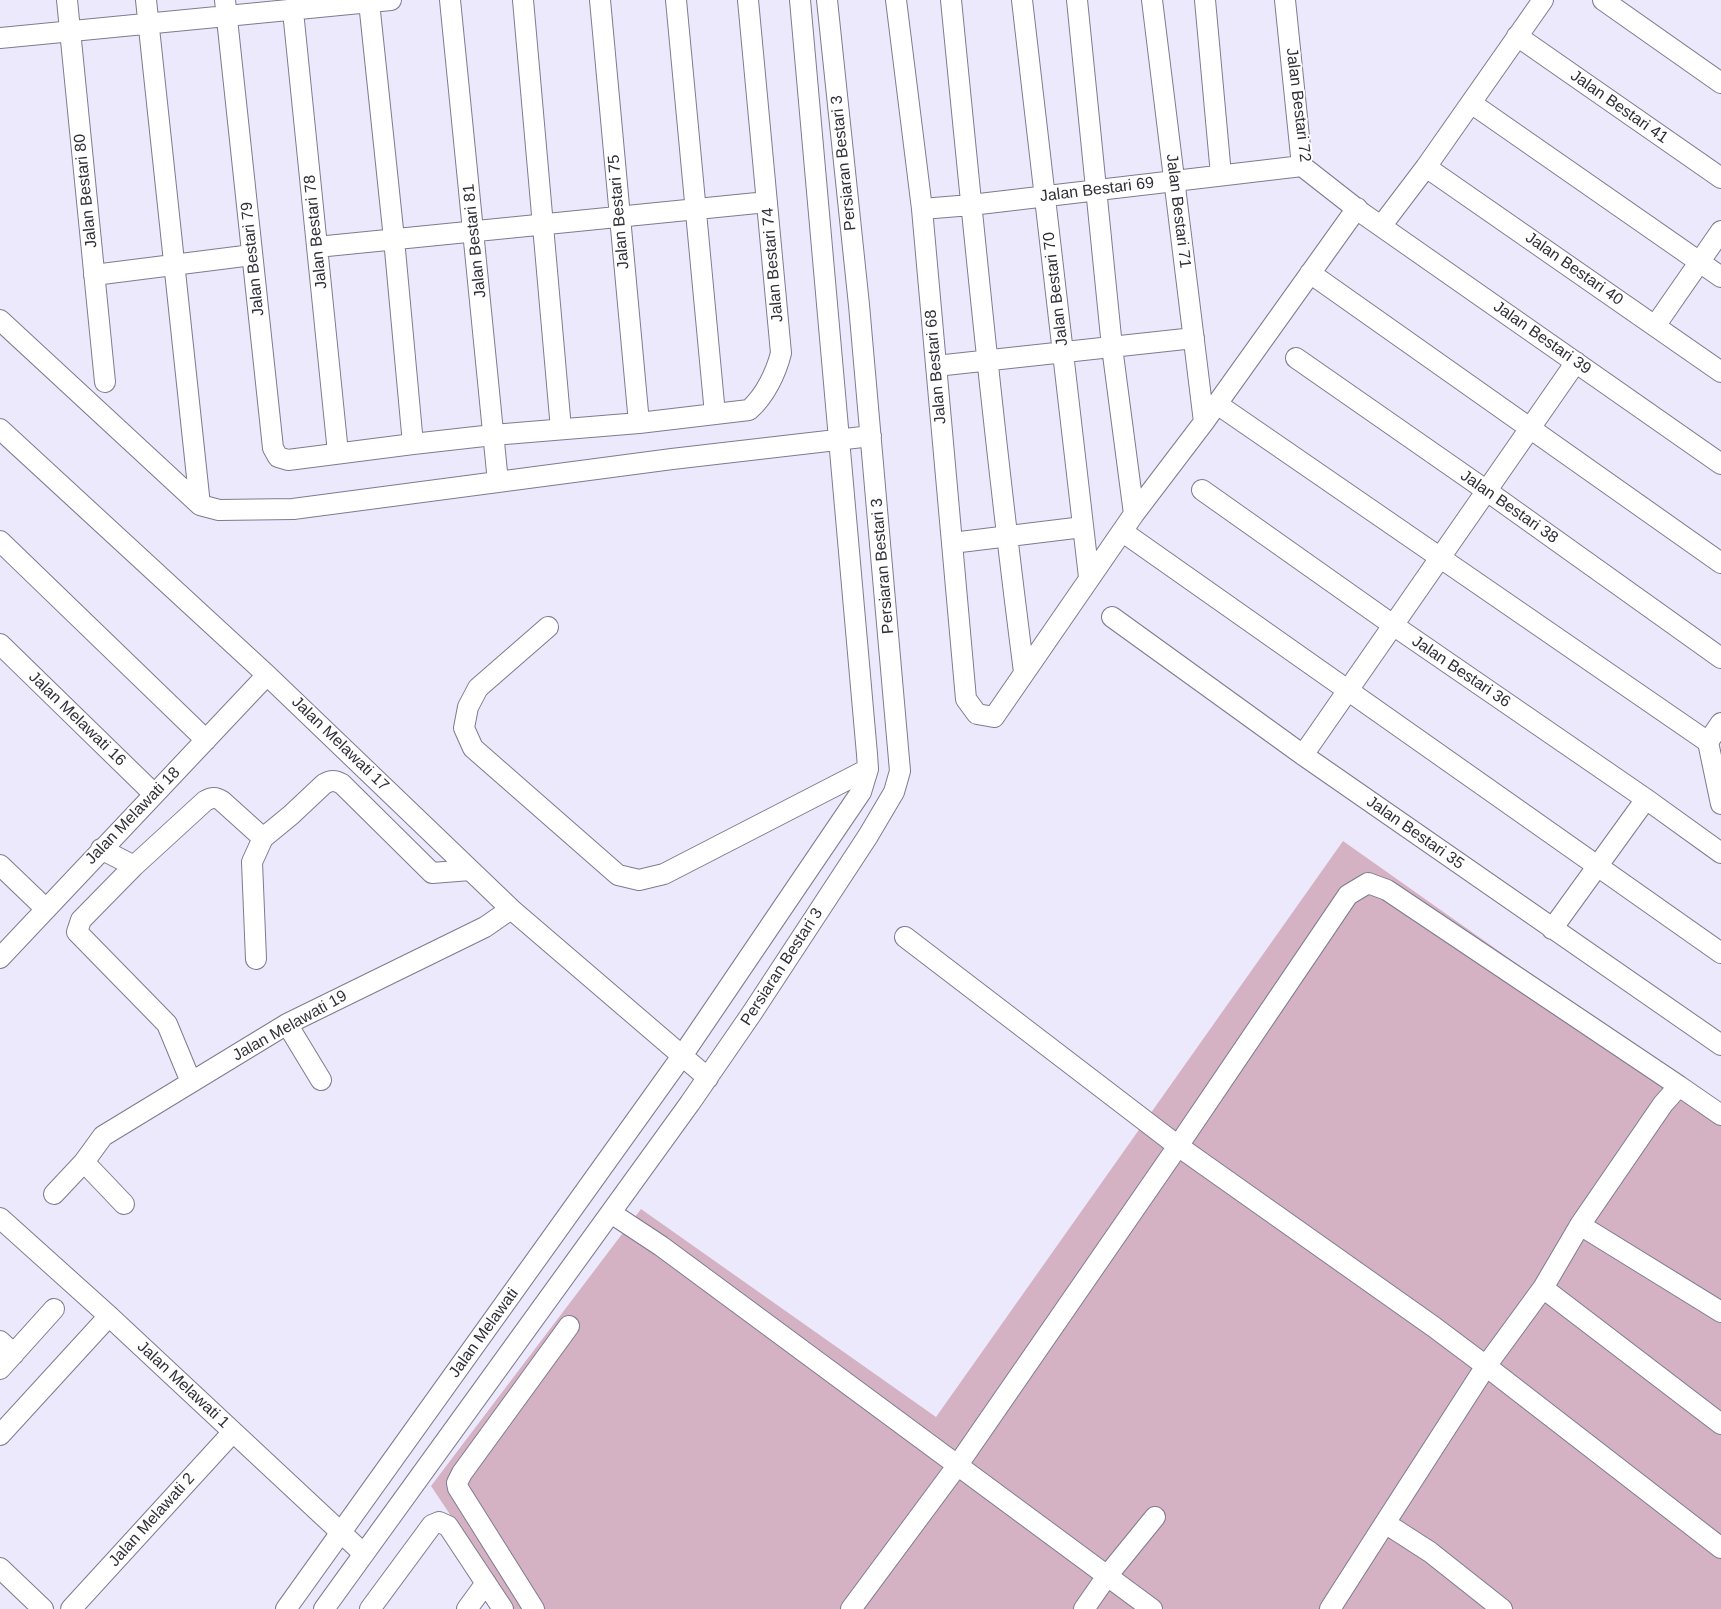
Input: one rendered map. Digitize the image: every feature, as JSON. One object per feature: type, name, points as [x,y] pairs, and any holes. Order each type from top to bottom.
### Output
[{"type":"street","name":"Jalan Bestari 80","points":[[67,0],[105,382]]},
{"type":"street","points":[[146,0],[200,505]]},
{"type":"street","points":[[0,38],[149,25],[226,9],[293,11],[391,0]]},
{"type":"street","name":"Jalan Bestari 81","points":[[450,0],[498,482]]},
{"type":"street","points":[[523,0],[561,430]]},
{"type":"street","name":"Jalan Bestari 75","points":[[600,0],[639,423]]},
{"type":"street","points":[[676,0],[714,414]]},
{"type":"street","name":"Jalan Bestari 74","points":[[493,435],[639,423],[749,410],[759,401],[778,365],[781,352],[748,0]]},
{"type":"street","name":"Persiaran Bestari 3","points":[[682,1056],[862,792],[868,769],[800,0]]},
{"type":"street","name":"Persiaran Bestari 3","points":[[708,1078],[868,836],[894,792],[900,771],[871,436],[827,0]]},
{"type":"street","name":"Jalan Bestari 68","points":[[896,0],[922,209],[966,699],[977,714],[994,717],[1024,672]]},
{"type":"street","points":[[951,0],[1006,536],[1024,672]]},
{"type":"street","name":"Jalan Bestari 70","points":[[1022,0],[1089,577]]},
{"type":"street","points":[[1078,0],[1112,347],[1134,514]]},
{"type":"street","name":"Jalan Bestari 71","points":[[1152,0],[1204,422]]},
{"type":"street","points":[[1205,0],[1221,175]]},
{"type":"street","name":"Jalan Bestari 72","points":[[1285,0],[1302,166],[1359,210]]},
{"type":"street","points":[[1382,225],[1426,167],[1542,0]]},
{"type":"street","points":[[1603,0],[1721,83]]},
{"type":"street","points":[[369,2],[413,444]]},
{"type":"street","name":"Jalan Bestari 79","points":[[226,9],[273,448],[278,457],[288,460],[338,452],[493,435]]},
{"type":"street","name":"Jalan Bestari 78","points":[[293,11],[338,452]]},
{"type":"street","name":"Jalan Bestari 41","points":[[1517,36],[1721,178]]},
{"type":"street","points":[[1471,103],[1721,277]]},
{"type":"street","name":"Jalan Bestari 69","points":[[922,209],[971,205],[1302,166]]},
{"type":"street","name":"Jalan Bestari 40","points":[[1426,167],[1721,372]]},
{"type":"street","points":[[318,247],[767,202]]},
{"type":"street","points":[[1024,672],[1134,514],[1204,422],[1310,273],[1359,210]]},
{"type":"street","name":"Jalan Bestari 39","points":[[1359,210],[1721,464]]},
{"type":"street","points":[[1655,326],[1721,231]]},
{"type":"street","points":[[94,275],[252,255]]},
{"type":"street","points":[[1310,273],[1721,563]]},
{"type":"street","points":[[0,320],[200,505],[219,510],[293,509],[672,459],[871,436]]},
{"type":"street","points":[[936,366],[1194,338]]},
{"type":"street","name":"Jalan Bestari 38","points":[[1296,358],[1487,490],[1721,658]]},
{"type":"street","points":[[1303,755],[1576,362]]},
{"type":"street","points":[[1217,404],[1708,742],[1721,804]]},
{"type":"street","name":"Jalan Melawati 17","points":[[1,432],[267,675],[511,909],[708,1078]]},
{"type":"street","name":"Jalan Bestari 36","points":[[1202,490],[1721,853]]},
{"type":"street","points":[[952,543],[1083,527]]},
{"type":"street","points":[[1123,532],[1721,953]]},
{"type":"street","points":[[0,541],[206,740]]},
{"type":"street","name":"Jalan Bestari 35","points":[[1112,617],[1303,755],[1552,929],[1718,1037]]},
{"type":"street","points":[[548,628],[478,688],[468,707],[464,728],[473,748],[618,876],[639,880],[664,874],[868,769]]},
{"type":"street","name":"Jalan Melawati 16","points":[[0,644],[154,794]]},
{"type":"street","name":"Jalan Melawati 18","points":[[0,958],[267,675]]},
{"type":"street","points":[[1708,742],[1721,723]]},
{"type":"street","points":[[256,959],[252,862],[263,838],[324,784],[330,781],[342,784],[432,872],[470,870]]},
{"type":"street","points":[[191,1082],[167,1024],[77,932],[82,920],[134,866],[204,801],[210,798],[217,798],[263,838]]},
{"type":"street","points":[[1552,929],[1646,799]]},
{"type":"street","points":[[102,849],[134,866]]},
{"type":"street","points":[[0,866],[46,909]]},
{"type":"street","points":[[851,1609],[957,1466],[1178,1146],[1348,895],[1368,883],[1387,890],[1721,1115]]},
{"type":"street","name":"Jalan Melawati 19","points":[[54,1194],[84,1162],[104,1136],[287,1024],[485,927],[511,909]]},
{"type":"street","points":[[905,936],[1178,1146],[1434,1327],[1721,1548]]},
{"type":"street","points":[[287,1024],[321,1080]]},
{"type":"street","name":"Jalan Melawati","points":[[286,1609],[682,1056]]},
{"type":"street","name":"Jalan Melawati","points":[[324,1609],[708,1078]]},
{"type":"street","points":[[1330,1609],[1486,1366],[1543,1288],[1580,1226],[1663,1104],[1679,1086]]},
{"type":"street","points":[[84,1162],[124,1204]]},
{"type":"street","points":[[611,1213],[661,1246],[1152,1609]]},
{"type":"street","name":"Jalan Melawati 1","points":[[0,1218],[109,1316],[364,1554]]},
{"type":"street","points":[[1580,1226],[1721,1312]]},
{"type":"street","points":[[1543,1288],[1721,1424]]},
{"type":"street","points":[[0,1369],[7,1347],[54,1309]]},
{"type":"street","points":[[0,1435],[109,1316]]},
{"type":"street","points":[[534,1609],[458,1488],[457,1483],[462,1473],[569,1326]]},
{"type":"street","name":"Jalan Melawati 2","points":[[71,1609],[233,1432]]},
{"type":"street","points":[[1084,1609],[1155,1518]]},
{"type":"street","points":[[370,1609],[432,1525],[439,1522],[448,1526],[503,1609]]},
{"type":"street","points":[[1385,1523],[1430,1552],[1502,1609]]},
{"type":"street","points":[[0,1568],[43,1609]]},
{"type":"street","points":[[466,1609],[486,1584]]},
{"type":"shaded area","points":[[1343,841],[1721,1108],[1721,1609],[513,1609],[431,1486],[641,1209],[936,1417]]}]
